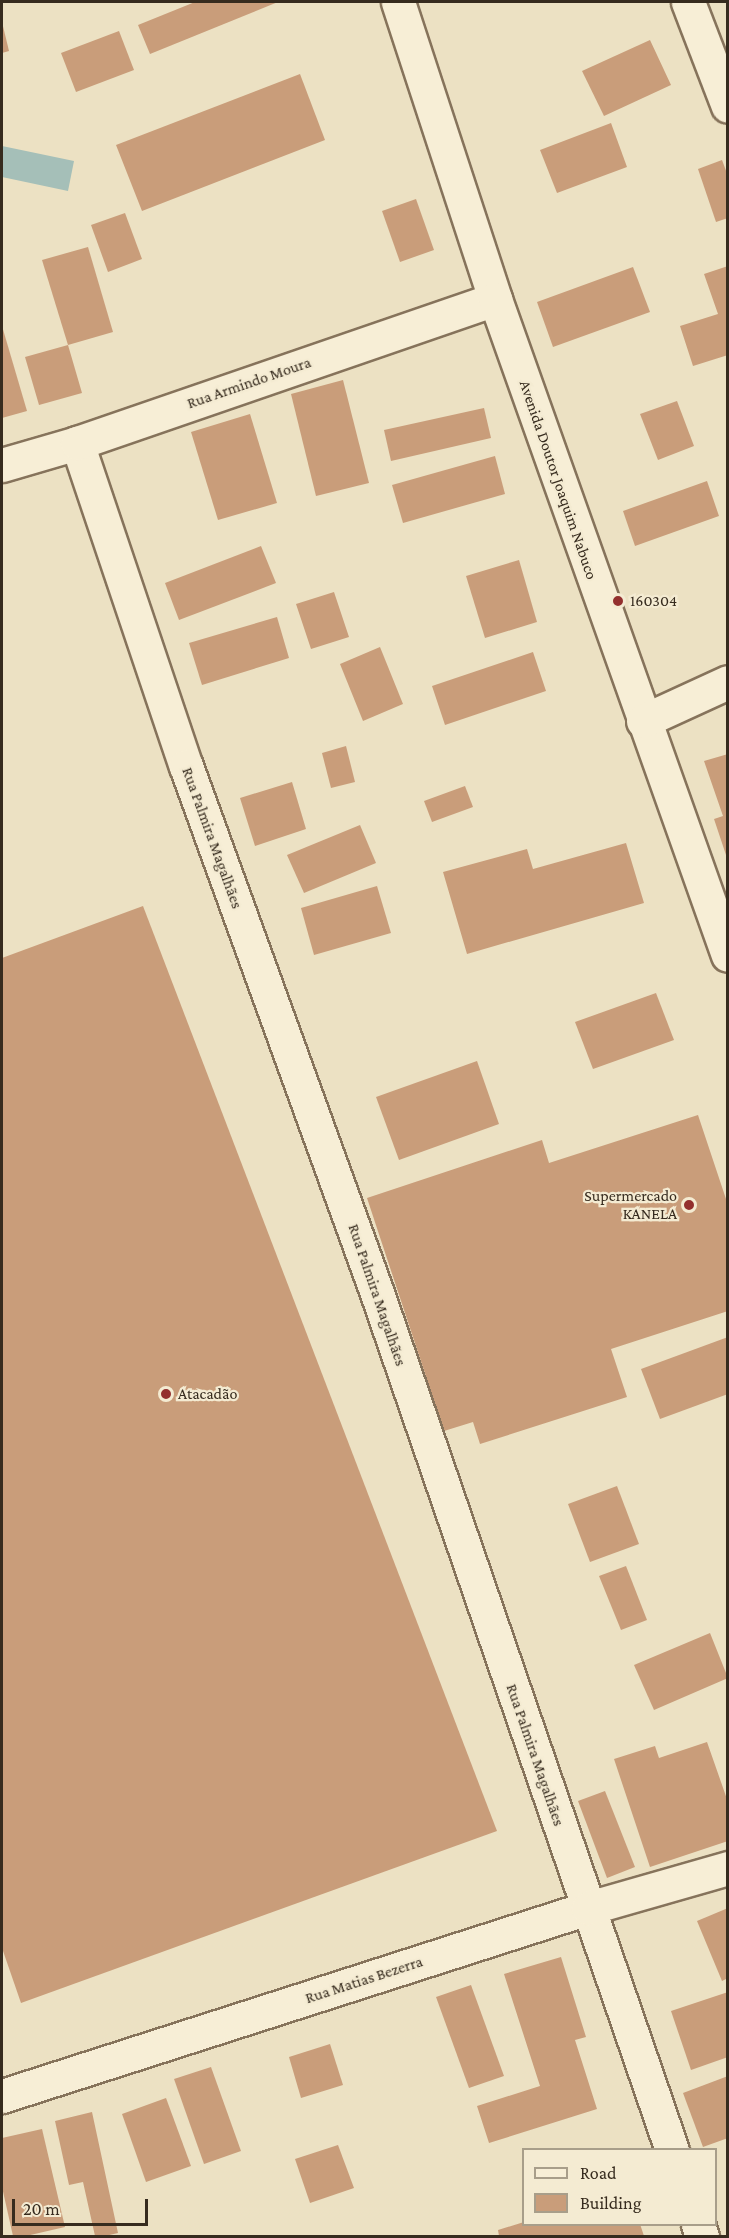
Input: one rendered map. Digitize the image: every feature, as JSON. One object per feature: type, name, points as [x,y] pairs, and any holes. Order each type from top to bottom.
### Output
[{"type":"street","name":"Avenida Doutor Joaquim Nabuco","points":[[398,2],[495,298],[643,721],[728,955]]},
{"type":"street","points":[[688,2],[728,106]]},
{"type":"street","name":"Rua Armindo Moura","points":[[2,465],[77,443],[495,298]]},
{"type":"street","name":"Rua Palmira Magalhães","points":[[77,443],[186,766],[377,1293],[671,2148]]},
{"type":"street","points":[[643,721],[728,682]]},
{"type":"street","name":"Rua Matias Bezerra","points":[[2,2096],[588,1908],[728,1868]]},
{"type":"water","points":[[2,146],[74,161],[68,191],[2,177]]},
{"type":"building","points":[[195,2],[278,2],[150,54],[138,25]]},
{"type":"building","points":[[2,22],[9,51],[2,53]]},
{"type":"building","points":[[119,31],[134,70],[76,92],[61,53]]},
{"type":"building","points":[[650,40],[671,85],[604,116],[582,71]]},
{"type":"building","points":[[300,74],[325,140],[142,211],[116,145]]},
{"type":"building","points":[[611,123],[627,167],[557,193],[540,150]]},
{"type":"building","points":[[722,160],[728,176],[728,218],[716,222],[698,169]]},
{"type":"building","points":[[416,199],[434,250],[400,262],[382,211]]},
{"type":"building","points":[[125,213],[142,259],[108,272],[91,225]]},
{"type":"building","points":[[88,247],[113,332],[68,345],[42,260]]},
{"type":"building","points":[[728,266],[728,355],[693,366],[680,326],[718,314],[704,274]]},
{"type":"building","points":[[633,267],[650,312],[553,347],[537,302]]},
{"type":"building","points":[[2,326],[27,411],[2,418]]},
{"type":"building","points":[[68,345],[82,393],[39,405],[25,357]]},
{"type":"building","points":[[343,380],[369,483],[316,496],[291,394]]},
{"type":"building","points":[[677,401],[694,446],[658,460],[640,414]]},
{"type":"building","points":[[484,408],[491,438],[391,461],[384,430]]},
{"type":"building","points":[[250,414],[277,503],[218,520],[191,432]]},
{"type":"building","points":[[495,456],[505,494],[403,523],[392,485]]},
{"type":"building","points":[[707,481],[719,516],[635,546],[623,511]]},
{"type":"building","points":[[261,546],[276,583],[179,620],[165,583]]},
{"type":"building","points":[[519,560],[537,622],[485,638],[466,576]]},
{"type":"building","points":[[334,592],[349,637],[311,649],[296,604]]},
{"type":"building","points":[[277,617],[289,658],[202,685],[189,643]]},
{"type":"building","points":[[380,647],[403,704],[363,721],[340,664]]},
{"type":"building","points":[[533,652],[546,691],[445,725],[432,686]]},
{"type":"building","points":[[346,746],[355,782],[331,788],[322,753]]},
{"type":"building","points":[[728,754],[727,858],[714,819],[723,816],[704,761]]},
{"type":"building","points":[[292,782],[306,829],[255,846],[240,798]]},
{"type":"building","points":[[465,786],[473,807],[432,822],[424,801]]},
{"type":"building","points":[[360,825],[376,863],[304,893],[287,855]]},
{"type":"building","points":[[626,843],[644,903],[467,954],[443,872],[527,849],[533,869]]},
{"type":"building","points":[[377,886],[391,933],[314,955],[301,908]]},
{"type":"building","name":"Atacadão","points":[[143,906],[497,1831],[21,2003],[2,1948],[2,958]]},
{"type":"building","points":[[656,993],[674,1040],[593,1069],[575,1022]]},
{"type":"building","points":[[477,1061],[499,1124],[399,1160],[376,1097]]},
{"type":"building","points":[[698,1115],[728,1205],[728,1311],[611,1349],[627,1397],[480,1444],[473,1422],[444,1431],[367,1198],[542,1140],[549,1163]]},
{"type":"building","points":[[728,1337],[728,1394],[660,1419],[641,1369]]},
{"type":"building","points":[[617,1486],[639,1544],[590,1562],[568,1504]]},
{"type":"building","points":[[626,1566],[647,1620],[621,1630],[599,1576]]},
{"type":"building","points":[[710,1633],[728,1678],[654,1710],[634,1665]]},
{"type":"building","points":[[707,1742],[728,1802],[728,1841],[650,1867],[614,1759],[655,1746],[659,1758]]},
{"type":"building","points":[[605,1791],[635,1867],[607,1878],[578,1801]]},
{"type":"building","points":[[728,1908],[728,1978],[722,1981],[697,1921]]},
{"type":"building","points":[[561,1957],[586,2037],[575,2040],[597,2109],[489,2143],[477,2106],[540,2086],[504,1974]]},
{"type":"building","points":[[471,1985],[504,2076],[469,2088],[436,1997]]},
{"type":"building","points":[[728,1992],[728,2057],[691,2070],[671,2011]]},
{"type":"building","points":[[330,2044],[343,2085],[301,2098],[289,2057]]},
{"type":"building","points":[[211,2067],[241,2151],[204,2164],[174,2079]]},
{"type":"building","points":[[728,2076],[728,2138],[703,2147],[683,2093]]},
{"type":"building","points":[[166,2098],[191,2166],[146,2182],[122,2114]]},
{"type":"building","points":[[92,2112],[118,2233],[105,2236],[95,2236],[83,2182],[69,2185],[55,2121]]},
{"type":"building","points":[[42,2129],[65,2227],[26,2236],[13,2236],[2,2187],[2,2138]]},
{"type":"building","points":[[338,2145],[354,2188],[310,2203],[295,2159]]},
{"type":"building","points":[[522,2223],[522,2226],[641,2226],[644,2236],[499,2236],[498,2230]]},
{"type":"place","name":"160304","points":[[618,601]]},
{"type":"place","name":"Supermercado KANELA","points":[[689,1205]]},
{"type":"place","name":"Atacadão","points":[[166,1394]]}]
